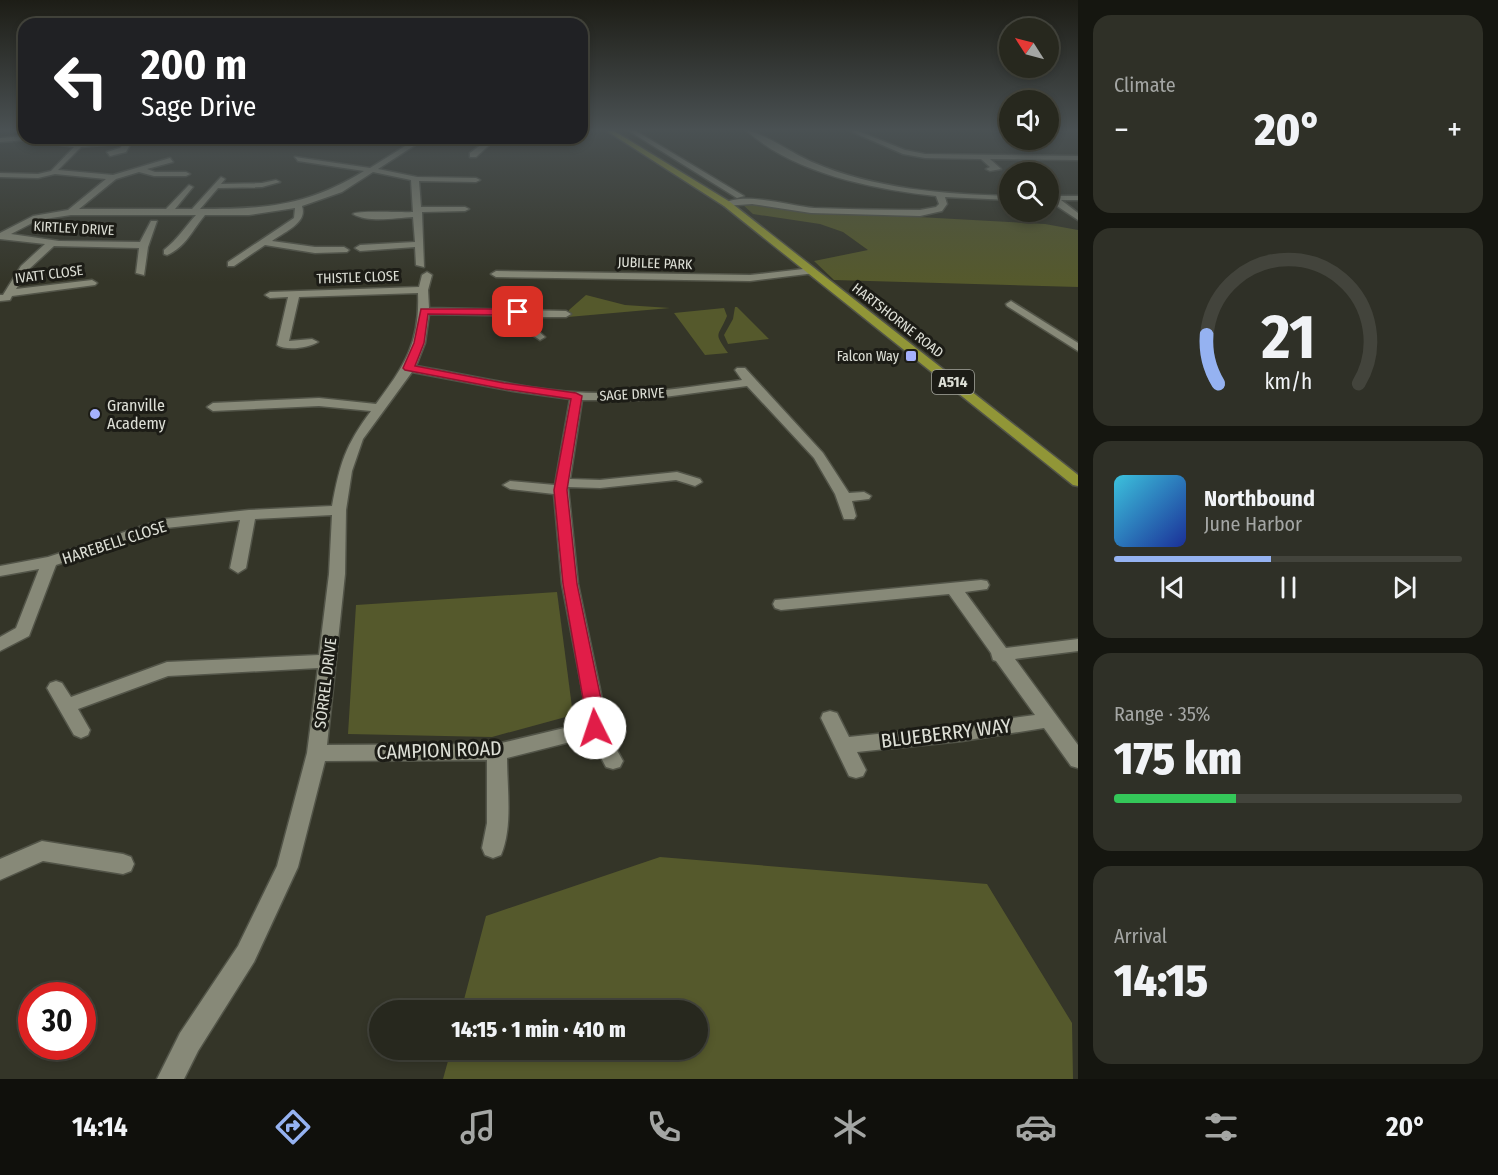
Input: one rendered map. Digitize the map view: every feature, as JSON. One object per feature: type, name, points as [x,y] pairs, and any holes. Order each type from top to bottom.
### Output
[{"type":"main road","name":"A514","points":[[693,181],[727,204]]},
{"type":"main road","name":"HARTSHORNE ROAD","points":[[727,204],[1075,478]]},
{"type":"street","points":[[71,212],[108,181]]},
{"type":"street","points":[[1,236],[36,218],[71,212],[249,212],[298,205],[339,190],[353,181]]},
{"type":"street","name":"SORREL DRIVE","points":[[170,1079],[189,1042],[246,954],[287,867],[317,753],[337,574],[339,510],[345,471],[353,450],[378,408],[409,368],[419,343],[424,311],[424,276],[419,244],[415,181]]},
{"type":"street","points":[[715,195],[737,194],[716,181]]},
{"type":"street","points":[[863,181],[940,195],[999,198]]},
{"type":"street","points":[[167,252],[184,239],[186,231],[219,182],[262,185],[276,182]]},
{"type":"street","points":[[168,212],[189,187]]},
{"type":"street","points":[[727,204],[752,202],[811,210],[920,213],[939,209],[943,204],[940,195]]},
{"type":"street","points":[[1059,198],[1078,198]]},
{"type":"street","points":[[1059,204],[1078,217]]},
{"type":"street","points":[[231,264],[298,219],[300,212],[298,205]]},
{"type":"street","points":[[357,214],[386,216],[465,209]]},
{"type":"street","points":[[141,273],[141,254],[146,234],[154,223]]},
{"type":"street","name":"KIRTLEY DRIVE","points":[[1,236],[52,243],[145,245]]},
{"type":"street","points":[[264,242],[315,250],[344,250]]},
{"type":"street","name":"IVATT CLOSE","points":[[5,295],[24,268],[52,243]]},
{"type":"street","points":[[360,248],[419,244]]},
{"type":"street","name":"JUBILEE PARK","points":[[496,274],[750,279],[812,271]]},
{"type":"street","name":"THISTLE CLOSE","points":[[270,295],[294,294],[424,276]]},
{"type":"street","name":"IVATT CLOSE","points":[[5,295],[92,283]]},
{"type":"street","name":"THISTLE CLOSE","points":[[294,294],[283,345],[312,342]]},
{"type":"street","points":[[1011,304],[1075,344]]},
{"type":"street","points":[[424,311],[566,314]]},
{"type":"street","points":[[1026,313],[1039,311]]},
{"type":"street","points":[[537,313],[530,330],[540,337]]},
{"type":"street","name":"SAGE DRIVE","points":[[409,368],[504,386],[576,396],[622,396],[677,392],[750,382]]},
{"type":"street","points":[[741,370],[816,451],[845,496],[849,516]]},
{"type":"street","points":[[576,396],[561,486],[570,584],[593,699],[595,728],[613,761]]},
{"type":"street","points":[[213,407],[320,402],[378,408]]},
{"type":"street","points":[[266,421],[272,405]]},
{"type":"street","points":[[510,485],[600,484],[676,476],[695,482]]},
{"type":"street","points":[[845,496],[864,496]]},
{"type":"street","name":"HAREBELL CLOSE","points":[[0,571],[50,562],[164,524],[249,514],[339,510]]},
{"type":"street","points":[[238,568],[249,514]]},
{"type":"street","name":"HAREBELL CLOSE","points":[[0,645],[23,632],[50,562]]},
{"type":"street","points":[[781,604],[981,585]]},
{"type":"street","points":[[953,588],[999,655],[1078,760]]},
{"type":"street","points":[[999,655],[1078,645]]},
{"type":"street","points":[[67,706],[167,669],[328,661]]},
{"type":"street","points":[[56,688],[81,730]]},
{"type":"street","points":[[830,718],[856,770]]},
{"type":"street","name":"BLUEBERRY WAY","points":[[844,745],[962,733],[1048,720]]},
{"type":"street","name":"CAMPION ROAD","points":[[317,753],[496,752],[595,728]]},
{"type":"street","points":[[493,848],[497,823],[496,752]]},
{"type":"street","points":[[0,870],[42,851],[123,864]]},
{"type":"green space","points":[[750,203],[810,211],[1045,224],[1078,230],[1078,287],[834,280],[814,261],[868,250],[843,232],[820,224],[753,214],[742,204]]},
{"type":"green space","points":[[586,295],[625,305],[670,308],[568,317],[569,310]]},
{"type":"green space","points":[[735,307],[769,339],[728,344],[724,335],[733,319]]},
{"type":"green space","points":[[724,308],[727,316],[719,337],[728,353],[705,355],[674,313]]},
{"type":"green space","points":[[557,592],[573,715],[492,737],[348,734],[356,605]]},
{"type":"green space","points":[[660,857],[987,884],[1072,1023],[1073,1079],[443,1079],[448,1060],[708,1060],[708,1000],[464,1000],[486,916]]},
{"type":"place","name":"Falcon Way","points":[[911,356]]},
{"type":"place","name":"Granville Academy","points":[[95,414]]},
{"type":"route","points":[[518,312],[424,311],[419,343],[409,368],[504,386],[576,396],[561,490],[570,584],[593,699],[595,728]]}]
